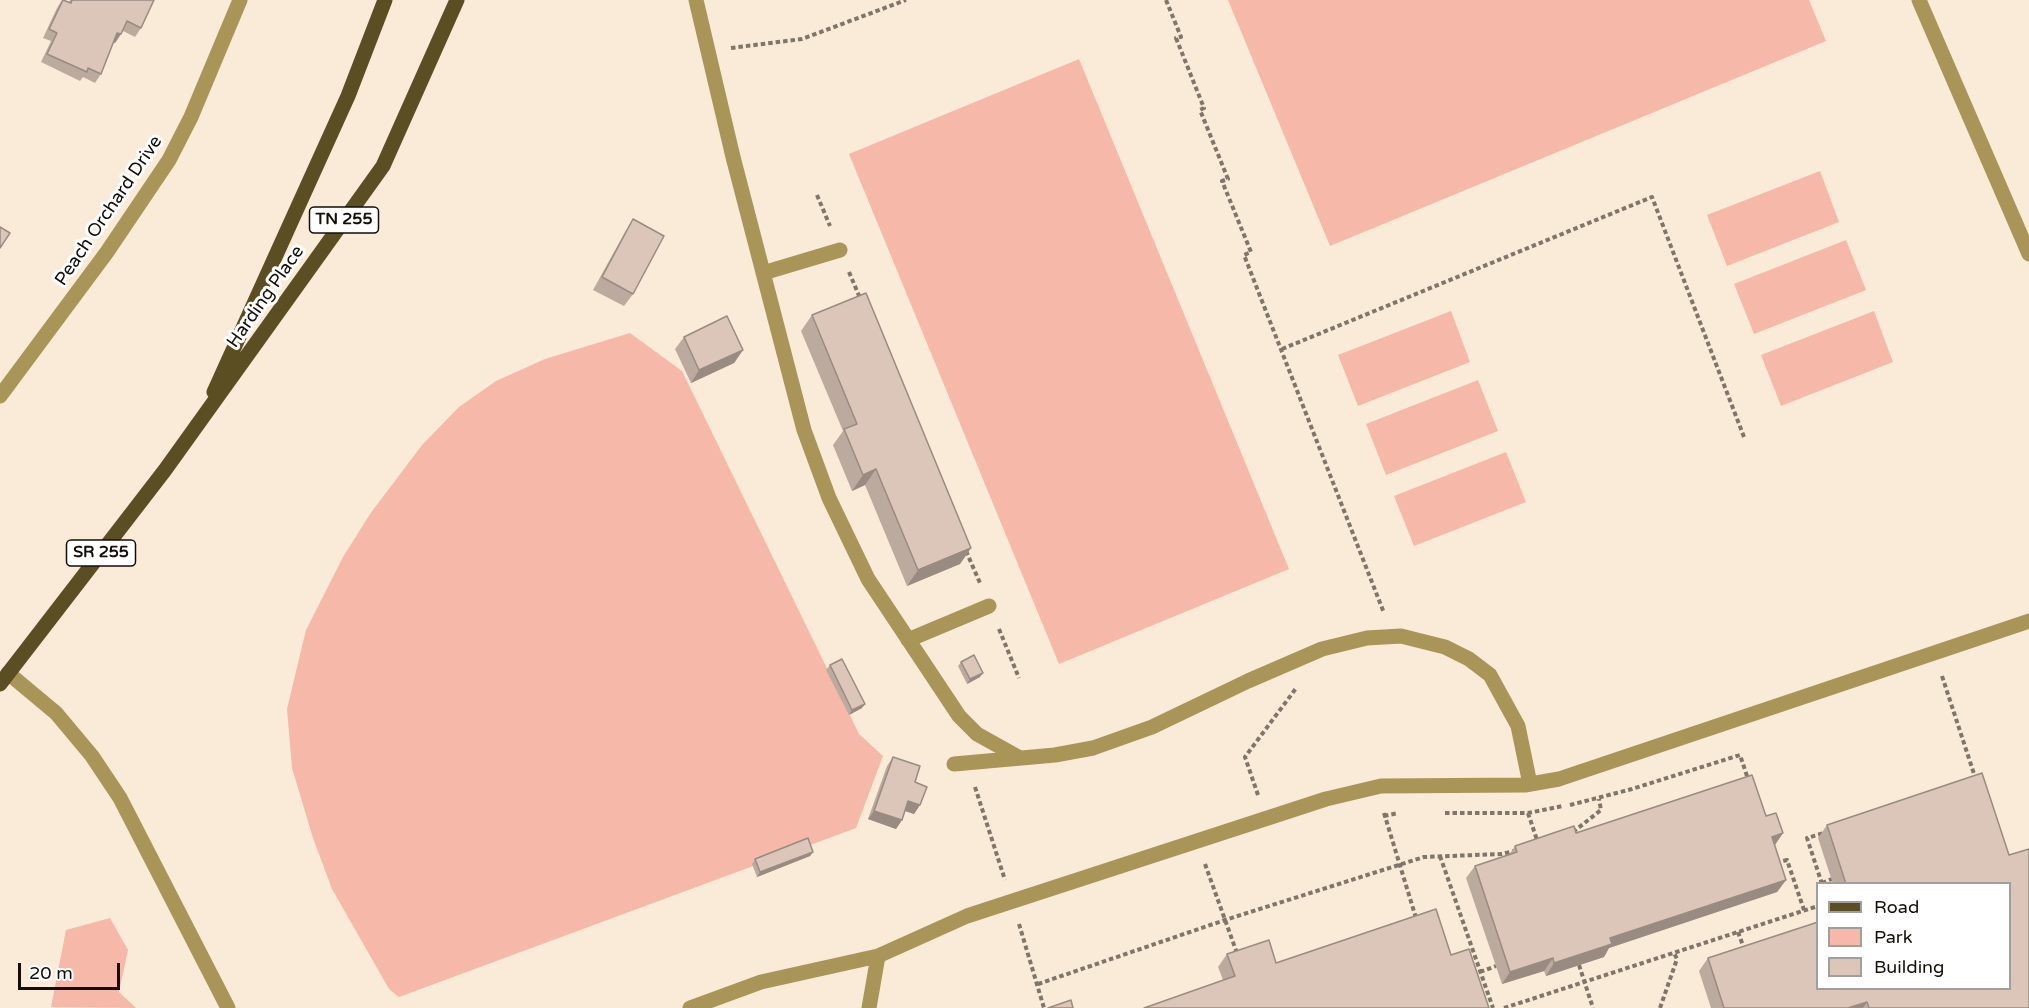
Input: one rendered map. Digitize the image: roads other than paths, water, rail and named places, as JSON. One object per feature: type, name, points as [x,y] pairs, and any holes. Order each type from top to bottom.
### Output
[{"type":"main road","name":"Harding Place","points":[[200,422],[348,96],[385,0]]},
{"type":"main road","name":"Harding Place","points":[[4,678],[200,422],[383,166],[457,0]]},
{"type":"street","name":"Peach Orchard Drive","points":[[0,396],[64,312],[169,160],[191,117],[240,0]]},
{"type":"street","points":[[696,0],[804,430],[829,498],[868,579],[966,724],[977,734],[1020,758]]},
{"type":"street","points":[[1918,0],[2029,254]]},
{"type":"street","points":[[763,273],[840,250]]},
{"type":"street","points":[[908,640],[989,606]]},
{"type":"street","points":[[690,1008],[761,982],[878,956],[967,916],[1326,799],[1376,787],[1530,784],[1596,768],[2029,621]]},
{"type":"street","points":[[954,764],[1093,748],[1131,735],[1299,659],[1346,642],[1393,636],[1417,639],[1445,647],[1469,659],[1490,675],[1518,726],[1530,784]]},
{"type":"street","points":[[4,678],[56,713],[92,756],[120,798],[228,1008]]},
{"type":"street","points":[[869,1008],[878,956]]}]
